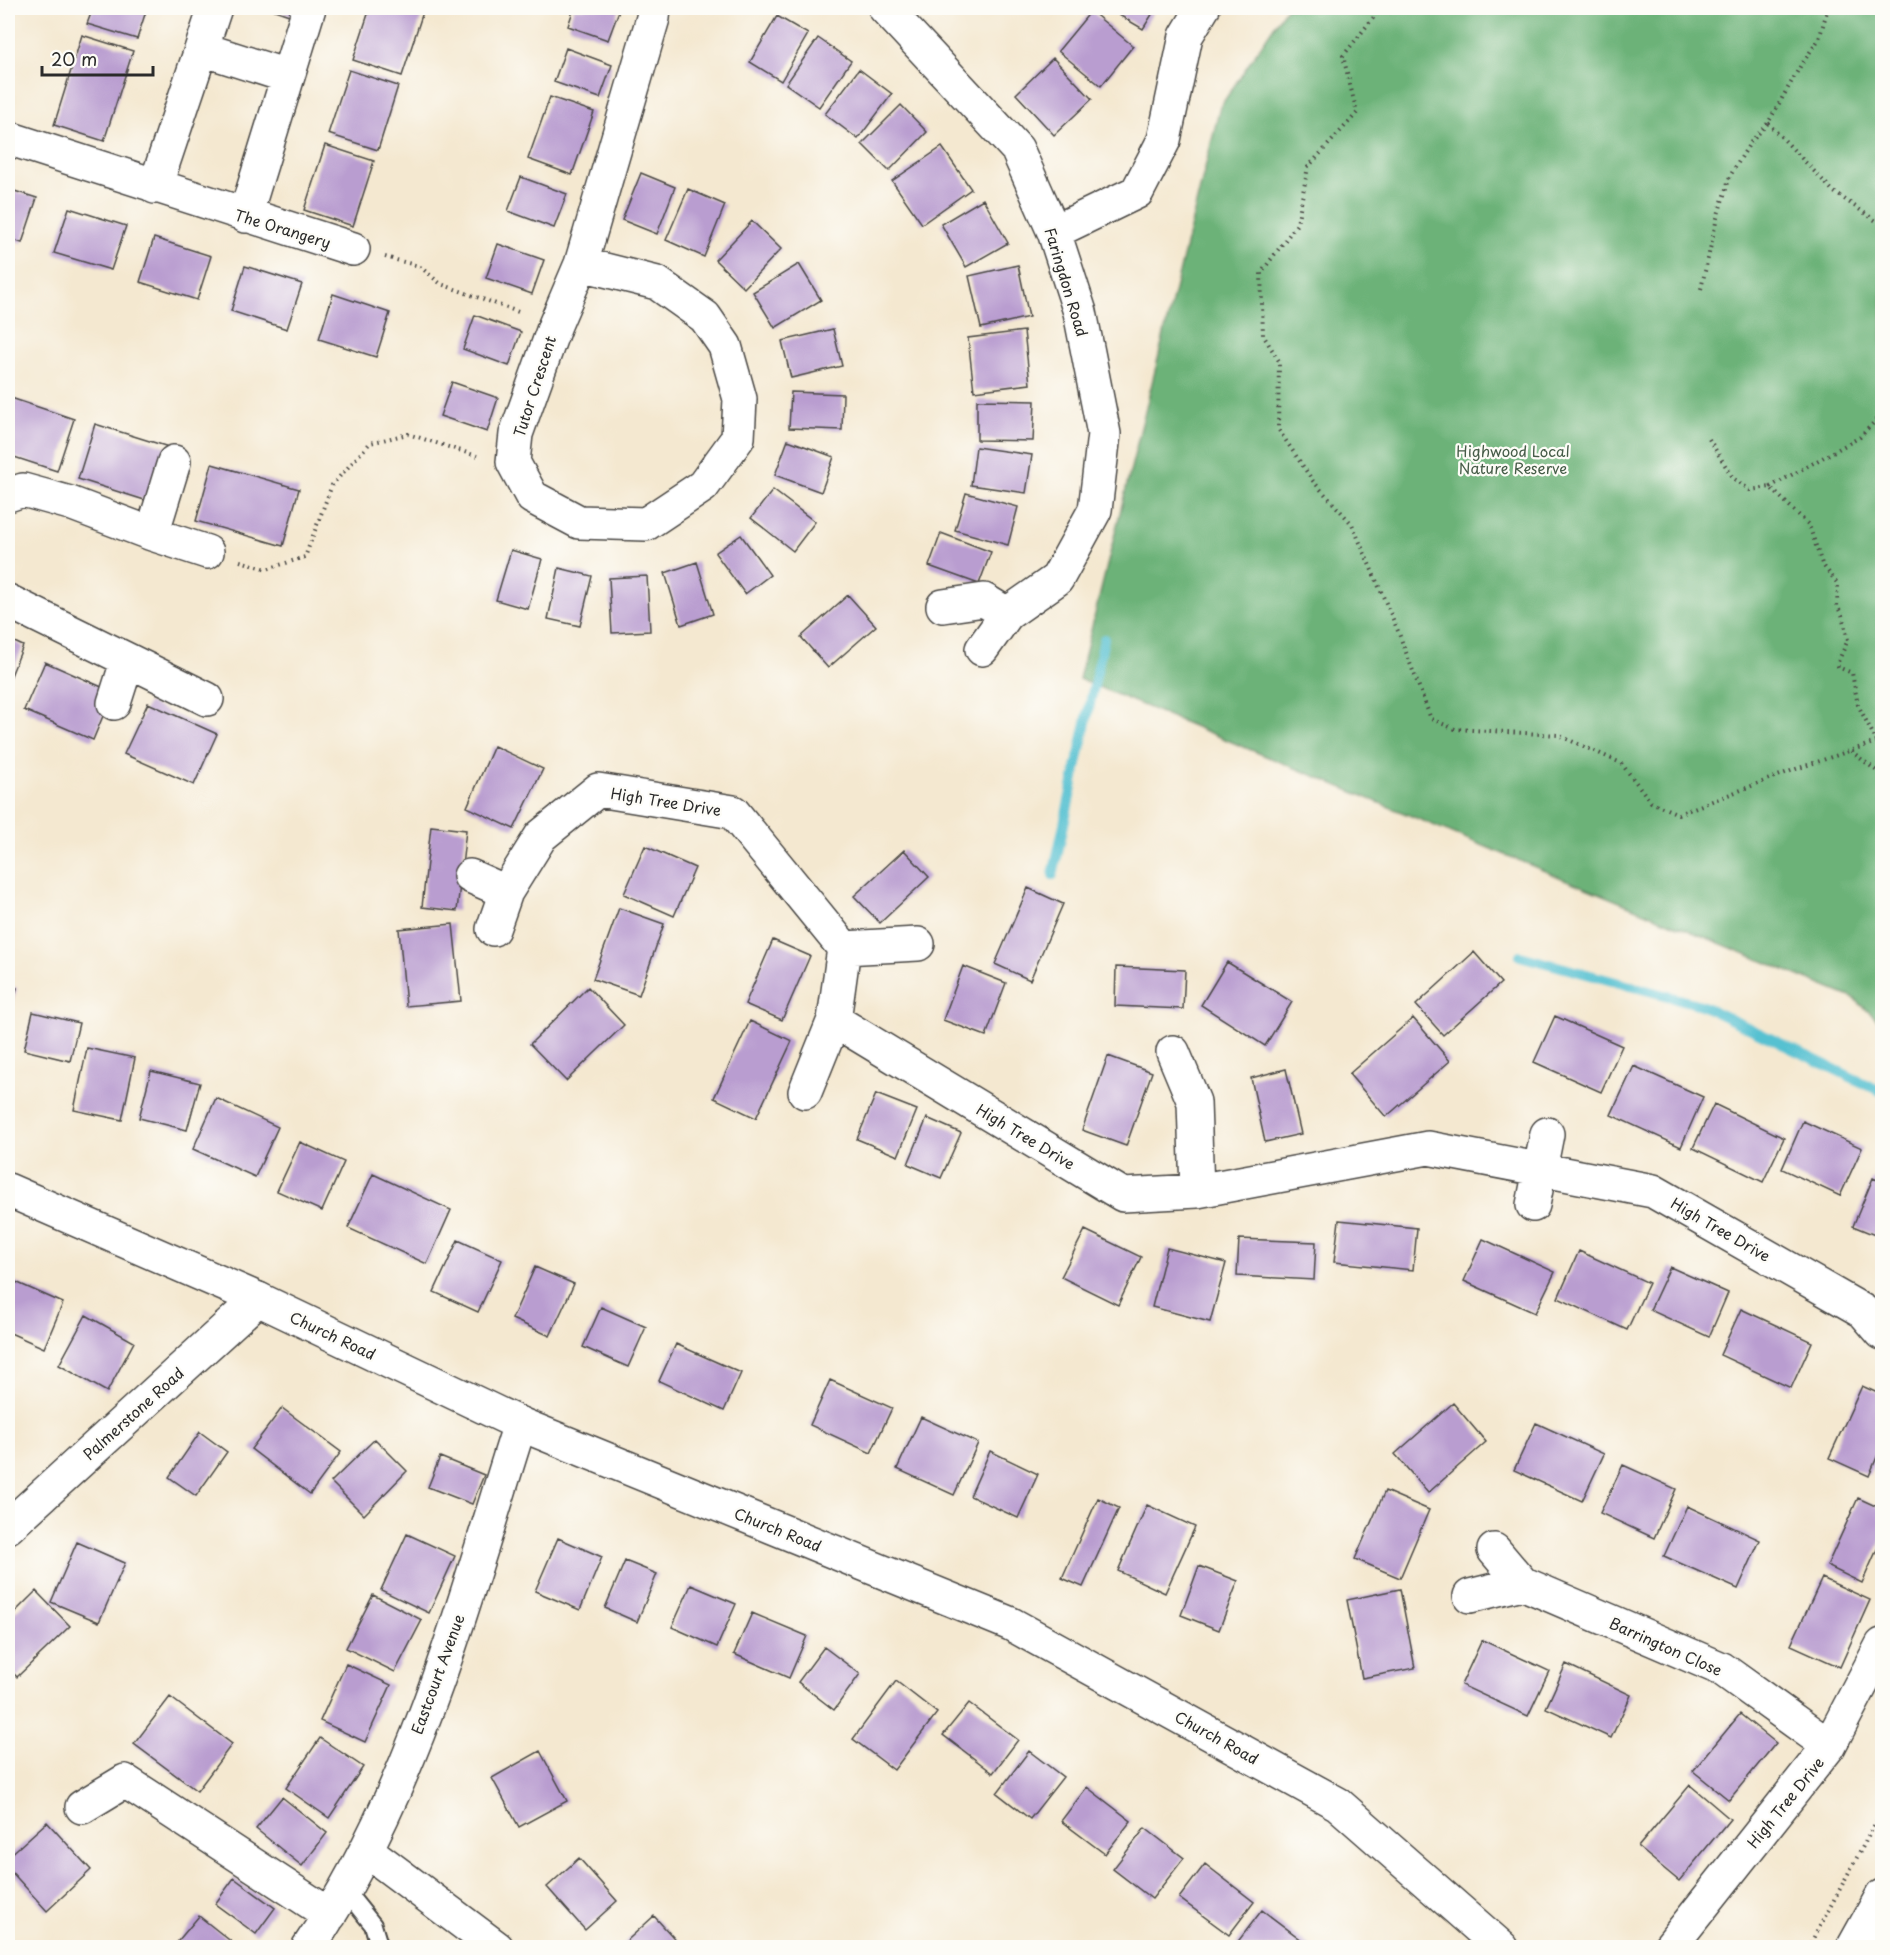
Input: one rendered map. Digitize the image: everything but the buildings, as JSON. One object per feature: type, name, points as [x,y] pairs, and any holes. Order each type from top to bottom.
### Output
[{"type":"street","points":[[155,187],[214,8]]},
{"type":"street","points":[[245,216],[286,76],[309,8]]},
{"type":"street","name":"Tutor Crescent","points":[[513,462],[516,434],[555,325],[581,264],[654,8]]},
{"type":"street","name":"Faringdon Road","points":[[885,8],[1017,149],[1054,232],[1080,312],[1104,434],[1095,510],[1058,579],[1008,614],[982,649]]},
{"type":"street","points":[[1054,232],[1137,192],[1164,140],[1186,36],[1203,8]]},
{"type":"street","points":[[202,50],[286,76]]},
{"type":"street","name":"The Orangery","points":[[8,138],[352,249]]},
{"type":"street","points":[[513,462],[532,497],[579,522],[646,524],[704,486],[738,438],[740,399],[725,346],[705,317],[657,283],[581,264]]},
{"type":"street","points":[[152,534],[174,462]]},
{"type":"street","points":[[8,495],[22,490],[70,503],[207,552]]},
{"type":"street","points":[[943,606],[984,600],[1008,614]]},
{"type":"street","points":[[8,601],[127,662],[207,699]]},
{"type":"street","points":[[114,703],[127,662]]},
{"type":"street","name":"High Tree Drive","points":[[493,929],[506,892],[541,836],[598,790],[733,812],[844,948]]},
{"type":"street","points":[[470,876],[506,892]]},
{"type":"street","points":[[805,1092],[834,1020],[844,948],[918,944]]},
{"type":"street","name":"High Tree Drive","points":[[834,1020],[1123,1195],[1197,1191],[1428,1148],[1653,1191],[1863,1311],[1882,1333]]},
{"type":"street","points":[[1173,1052],[1194,1102],[1197,1191]]},
{"type":"street","points":[[1533,1205],[1547,1134]]},
{"type":"street","name":"Church Road","points":[[8,1190],[258,1299],[520,1424],[1011,1624],[1338,1804],[1502,1947]]},
{"type":"street","name":"Palmerstone Road","points":[[8,1527],[258,1299]]},
{"type":"street","name":"Eastcourt Avenue","points":[[308,1947],[366,1850],[432,1698],[520,1424]]},
{"type":"street","name":"Barrington Close","points":[[1494,1550],[1522,1583],[1722,1669],[1829,1746]]},
{"type":"street","points":[[1470,1596],[1522,1583]]},
{"type":"street","name":"High Tree Drive","points":[[1669,1947],[1829,1746],[1882,1645]]},
{"type":"street","points":[[82,1807],[125,1781],[337,1902]]},
{"type":"street","points":[[366,1850],[497,1947]]},
{"type":"street","points":[[1853,1947],[1882,1896]]},
{"type":"lane","points":[[337,1902],[373,1926],[380,1947]]},
{"type":"path","points":[[1381,8],[1343,56],[1357,113],[1308,167],[1297,224],[1261,273],[1263,335],[1280,361],[1278,429],[1313,481],[1352,524],[1431,719],[1455,729],[1558,735],[1621,763],[1651,802],[1678,814],[1882,740]]},
{"type":"path","points":[[1701,289],[1717,218],[1730,176],[1750,143],[1768,123],[1800,65],[1819,39],[1828,8]]},
{"type":"path","points":[[1768,123],[1834,192],[1882,225]]},
{"type":"path","points":[[352,249],[419,266],[441,284],[555,325]]},
{"type":"path","points":[[1709,439],[1733,478],[1750,490],[1770,487],[1860,437],[1882,414]]},
{"type":"path","points":[[207,552],[267,569],[305,557],[332,485],[370,443],[408,434],[491,460],[513,462]]},
{"type":"path","points":[[1770,487],[1809,525],[1822,564],[1838,584],[1838,606],[1848,640],[1837,664],[1838,667],[1851,673],[1858,705],[1877,742]]},
{"type":"path","points":[[1851,751],[1882,775]]},
{"type":"path","points":[[1808,1947],[1882,1811]]},
{"type":"green space","name":"Highwood Local Nature Reserve","points":[[1286,8],[1882,8],[1882,1024],[1855,999],[1079,679],[1220,107]]},
{"type":"waterway","points":[[1053,875],[1104,639]]},
{"type":"waterway","points":[[1520,956],[1701,1005],[1882,1092]]}]
